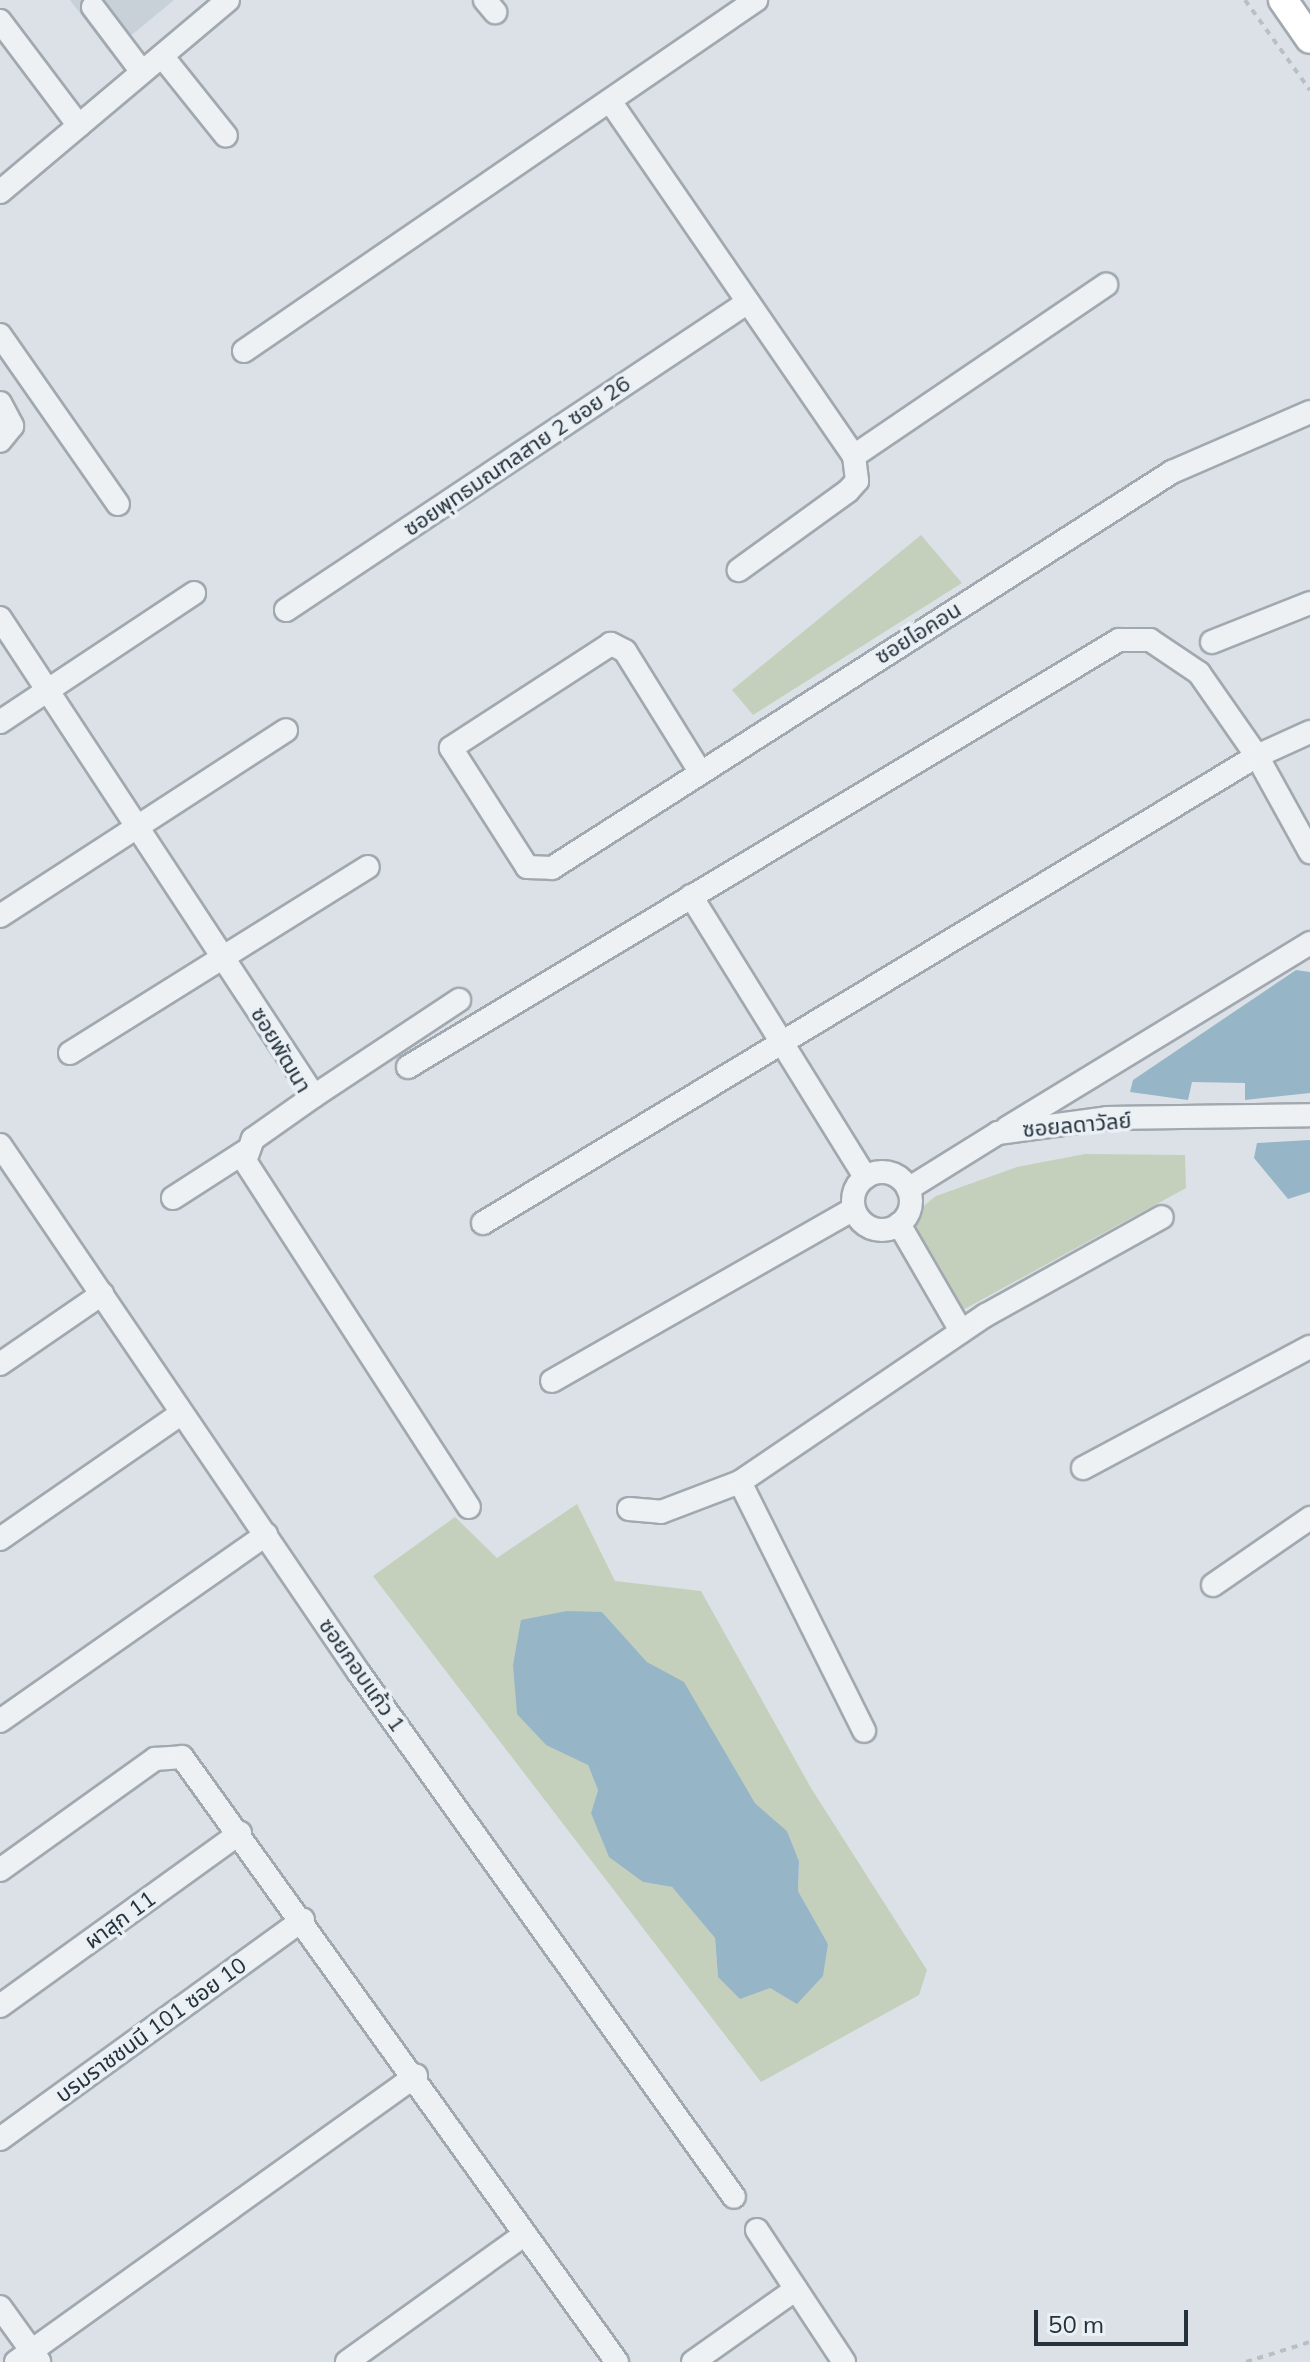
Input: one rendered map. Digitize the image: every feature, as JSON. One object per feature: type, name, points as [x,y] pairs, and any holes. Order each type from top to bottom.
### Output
[{"type":"main road","points":[[1283,0],[1310,39]]},
{"type":"street","points":[[244,351],[756,0]]},
{"type":"street","points":[[0,192],[223,2]]},
{"type":"street","points":[[93,7],[142,72]]},
{"type":"street","points":[[0,21],[79,126]]},
{"type":"street","points":[[162,56],[226,136]]},
{"type":"street","points":[[610,101],[854,456],[857,481],[848,491],[739,570]]},
{"type":"street","points":[[854,456],[1106,285]]},
{"type":"street","name":"ซอยพุทธมณฑลสาย 2 ซอย 26","points":[[286,610],[748,302]]},
{"type":"street","points":[[0,335],[118,504]]},
{"type":"street","points":[[0,403],[12,426],[0,441]]},
{"type":"street","name":"ซอยไอคอน","points":[[699,770],[625,651],[600,646],[451,748],[536,871],[552,868],[699,770],[1172,472],[1310,412]]},
{"type":"street","points":[[0,722],[194,593]]},
{"type":"street","points":[[1212,642],[1310,603]]},
{"type":"street","name":"ซอยพัฒนา","points":[[0,618],[314,1096],[246,1151],[173,1198]]},
{"type":"street","points":[[408,1067],[1119,640],[1150,640],[1174,650],[1257,756],[1310,852]]},
{"type":"street","points":[[0,916],[286,730]]},
{"type":"street","points":[[483,1223],[1257,756],[1310,732]]},
{"type":"street","points":[[70,1053],[368,867]]},
{"type":"street","points":[[691,896],[778,1045],[865,1177]]},
{"type":"street","points":[[998,1133],[1310,943]]},
{"type":"street","points":[[314,1096],[459,1000]]},
{"type":"street","name":"ซอยลดาวัลย์","points":[[908,1189],[998,1133],[1107,1118],[1310,1115]]},
{"type":"street","name":"ซอยกอบแก้ว 1","points":[[0,1145],[8,1175],[102,1294],[179,1415],[734,2197]]},
{"type":"street","points":[[246,1151],[245,1161],[469,1507]]},
{"type":"street","points":[[853,1209],[875,1230],[899,1224],[911,1204],[908,1189],[895,1175],[865,1177]]},
{"type":"street","points":[[552,1381],[853,1209],[865,1177]]},
{"type":"street","points":[[629,1509],[661,1512],[740,1482],[961,1331],[1162,1217]]},
{"type":"street","points":[[899,1224],[961,1331]]},
{"type":"street","points":[[0,1364],[102,1294]]},
{"type":"street","points":[[1083,1468],[1310,1347]]},
{"type":"street","points":[[0,1539],[179,1415]]},
{"type":"street","points":[[740,1482],[864,1731]]},
{"type":"street","points":[[1213,1585],[1310,1518]]},
{"type":"street","points":[[0,1721],[266,1535]]},
{"type":"street","points":[[0,1870],[155,1759],[182,1757],[416,2076],[617,2362]]},
{"type":"street","name":"ผาสุก 11","points":[[0,2006],[240,1833]]},
{"type":"street","name":"บรมราชชนนี 101 ซอย 10","points":[[0,2139],[303,1920]]},
{"type":"street","points":[[0,2307],[29,2358],[416,2076]]},
{"type":"street","points":[[757,2230],[844,2362]]},
{"type":"street","points":[[347,2362],[525,2234]]},
{"type":"street","points":[[693,2362],[796,2289]]},
{"type":"path","points":[[1245,0],[1310,90]]},
{"type":"path","points":[[1246,2362],[1310,2342]]},
{"type":"shaded area","points":[[70,0],[174,0],[110,53]]},
{"type":"green space","points":[[921,535],[962,583],[753,715],[732,690]]},
{"type":"green space","points":[[1085,1154],[1185,1155],[1186,1188],[961,1311],[917,1231],[916,1212],[936,1196],[1017,1167]]},
{"type":"green space","points":[[577,1504],[615,1581],[701,1591],[811,1788],[927,1970],[919,1995],[761,2082],[373,1576],[455,1517],[497,1558]],"holes":[[[602,1612],[647,1662],[684,1683],[755,1803],[787,1831],[799,1861],[798,1891],[828,1944],[797,2003],[770,1988],[718,1977],[715,1938],[672,1887],[643,1882],[591,1813],[598,1790],[588,1765]]]},
{"type":"water","points":[[1296,970],[1310,972],[1310,1093],[1245,1100],[1245,1083],[1192,1082],[1188,1100],[1130,1092],[1133,1080]]},
{"type":"water","points":[[1310,1140],[1310,1192],[1288,1199],[1254,1158],[1257,1143]]},
{"type":"water","points":[[567,1611],[602,1612],[647,1662],[684,1682],[755,1803],[787,1831],[799,1861],[798,1891],[828,1944],[823,1976],[797,2004],[770,1988],[740,1999],[718,1977],[715,1938],[672,1887],[643,1882],[609,1857],[591,1813],[598,1790],[588,1765],[546,1745],[517,1714],[513,1665],[521,1620]]}]
